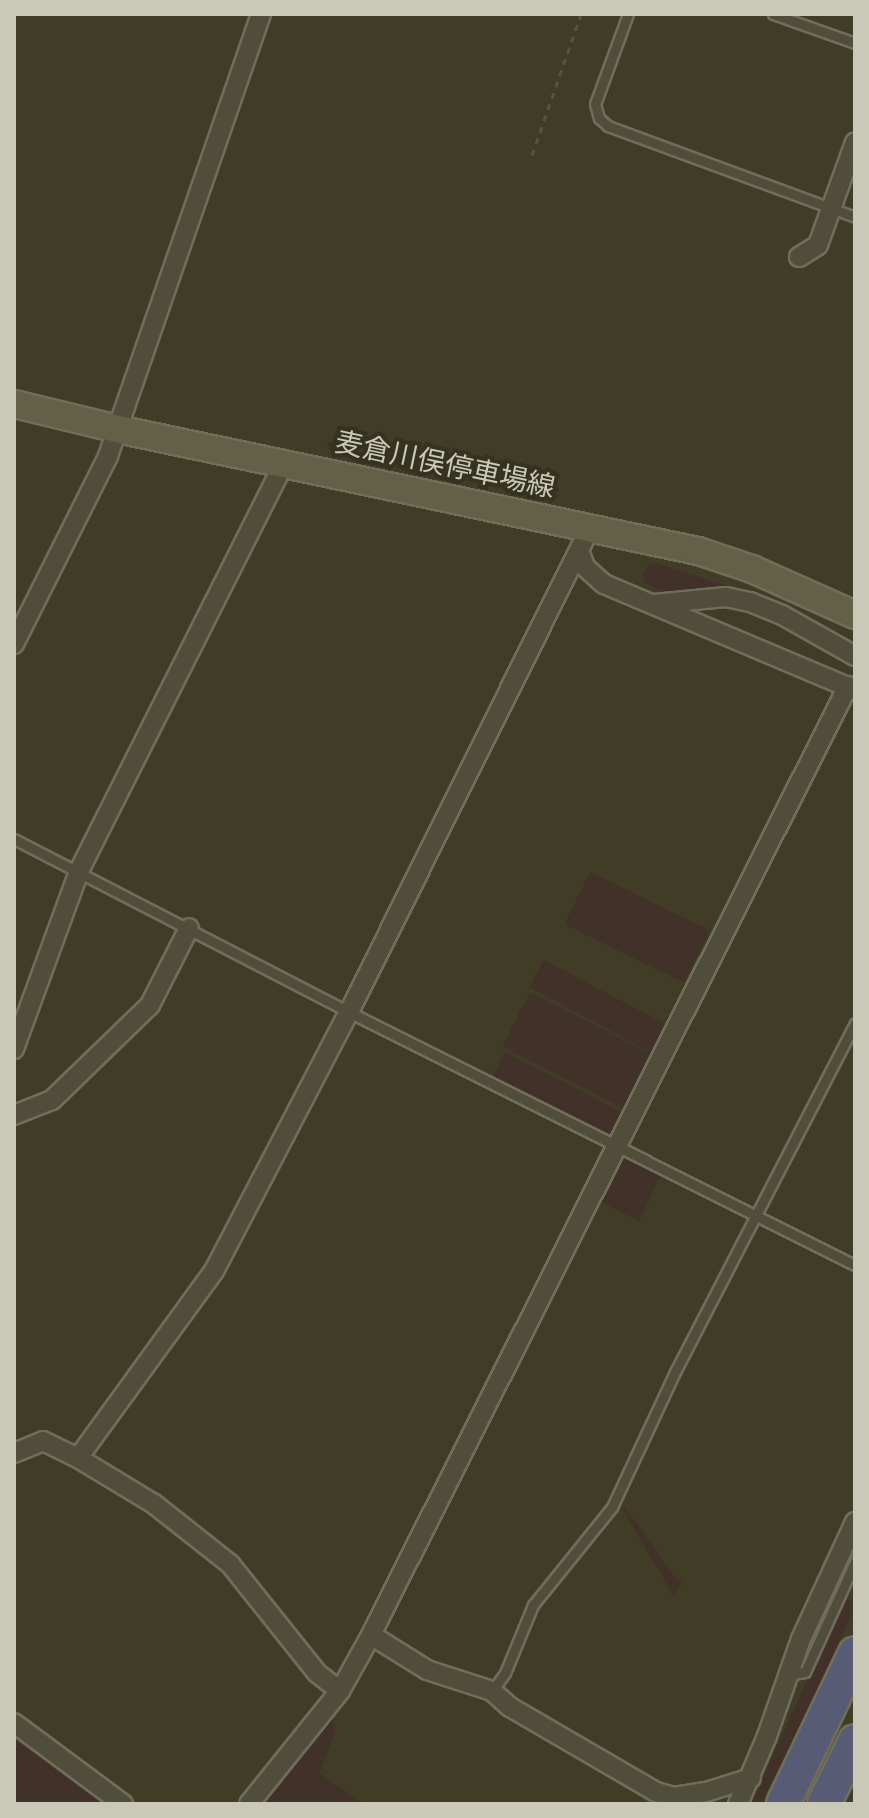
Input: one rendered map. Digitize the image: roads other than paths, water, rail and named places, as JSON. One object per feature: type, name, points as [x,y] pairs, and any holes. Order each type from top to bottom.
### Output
[{"type":"highway","points":[[783,1804],[855,1653]]},
{"type":"highway","points":[[824,1804],[855,1741]]},
{"type":"main road","name":"麦倉川俣停車場線","points":[[14,404],[117,429],[698,551],[752,569],[855,615]]},
{"type":"street","points":[[14,644],[108,456],[261,14]]},
{"type":"street","points":[[799,257],[818,245],[855,142]]},
{"type":"street","points":[[14,1049],[79,871],[284,464]]},
{"type":"street","points":[[78,1458],[214,1271],[349,1012],[590,528]]},
{"type":"street","points":[[249,1804],[340,1691],[371,1635],[617,1145],[852,688],[593,577],[580,553]]},
{"type":"street","points":[[652,604],[726,597],[750,602],[782,615],[855,656]]},
{"type":"street","points":[[14,1115],[52,1100],[150,1005],[189,928]]},
{"type":"street","points":[[14,1453],[43,1441],[78,1458],[154,1504],[230,1564],[317,1673],[340,1691]]},
{"type":"street","points":[[738,1804],[751,1778],[788,1675],[855,1522]]},
{"type":"street","points":[[371,1635],[427,1670],[492,1691],[510,1707],[656,1792],[674,1797],[706,1792],[751,1778]]},
{"type":"street","points":[[14,1723],[123,1804]]},
{"type":"lane","points":[[628,14],[595,104],[599,118],[608,126],[855,217]]},
{"type":"lane","points":[[773,14],[855,43]]},
{"type":"lane","points":[[14,839],[349,1012],[855,1265]]},
{"type":"lane","points":[[492,1691],[505,1673],[533,1605],[612,1507],[676,1370],[759,1216],[855,1023]]},
{"type":"lane","points":[[788,1675],[805,1672],[850,1585],[855,1562]]}]
